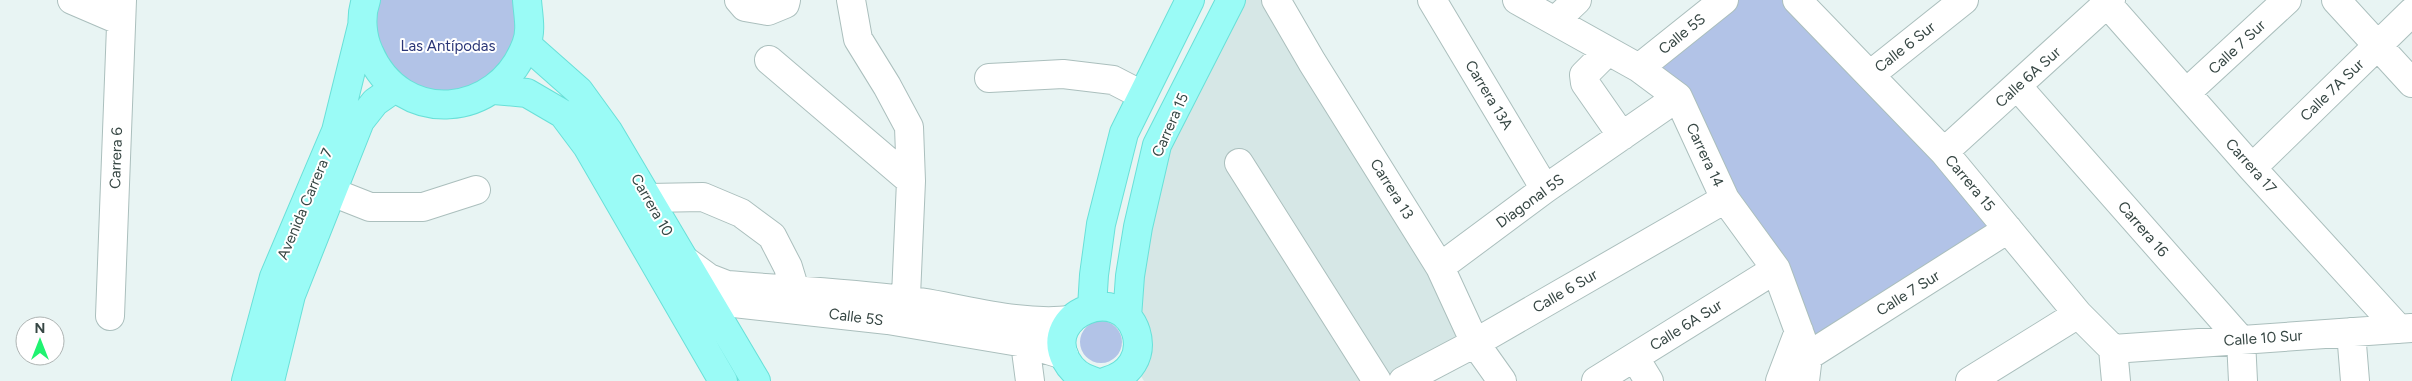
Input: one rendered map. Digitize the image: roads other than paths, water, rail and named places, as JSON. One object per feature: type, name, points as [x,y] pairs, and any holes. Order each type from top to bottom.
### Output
[{"type":"main road","points":[[363,8],[366,46],[374,65],[395,88],[418,101],[444,105],[470,102],[494,90],[510,76],[528,23],[545,0]]},
{"type":"main road","name":"Carrera 15","points":[[1127,317],[1130,276],[1138,227],[1157,146],[1230,0]]},
{"type":"main road","points":[[1092,381],[1078,375],[1070,366],[1064,355],[1062,341],[1081,313],[1124,133],[1185,2]]},
{"type":"main road","name":"Avenida Carrera 7","points":[[246,381],[274,277],[336,131],[363,8]]},
{"type":"main road","name":"Carrera 10","points":[[528,23],[608,130],[649,198],[670,262],[723,381]]},
{"type":"main road","name":"Avenida Carrera 7","points":[[270,381],[291,295],[360,121],[375,102],[395,88]]},
{"type":"main road","name":"Carrera 10","points":[[494,90],[527,94],[563,114],[670,262],[707,300],[756,381]]},
{"type":"main road","points":[[1081,313],[1105,306],[1117,310],[1127,317],[1134,327],[1138,339],[1139,372],[1126,373],[1107,381]]},
{"type":"street","points":[[72,0],[121,11]]},
{"type":"street","points":[[739,0],[745,8],[768,11],[786,4],[786,0]]},
{"type":"street","points":[[851,0],[858,39],[887,86],[909,127],[911,181],[905,311]]},
{"type":"street","name":"Carrera 13","points":[[1276,0],[1312,62],[1440,267],[1475,343],[1502,381]]},
{"type":"street","name":"Carrera 14","points":[[1517,0],[1639,68],[1678,97],[1725,199],[1776,268],[1799,331],[1807,368]]},
{"type":"street","points":[[1555,21],[1578,0]]},
{"type":"street","name":"Calle 5S","points":[[1639,68],[1724,0]]},
{"type":"street","name":"Carrera 15","points":[[1796,0],[1944,152],[2078,314],[2113,349]]},
{"type":"street","name":"Calle 7 Sur","points":[[2186,93],[2287,0]]},
{"type":"street","points":[[2336,0],[2412,83]]},
{"type":"street","name":"Carrera 13A","points":[[1435,1],[1544,189]]},
{"type":"street","name":"Carrera 17","points":[[2108,1],[2252,168],[2406,329]]},
{"type":"street","name":"Calle 6A Sur","points":[[1944,152],[2018,87],[2108,1]]},
{"type":"street","name":"Calle 6 Sur","points":[[1870,75],[1955,3]]},
{"type":"street","name":"Carrera 6","points":[[110,316],[121,11]]},
{"type":"street","name":"Calle 7A Sur","points":[[2252,168],[2412,12]]},
{"type":"street","points":[[1608,51],[1584,76],[1585,83],[1622,136]]},
{"type":"street","points":[[769,60],[911,181]]},
{"type":"street","points":[[989,78],[1063,74],[1112,80],[1142,95]]},
{"type":"street","name":"Carrera 16","points":[[2018,87],[2241,340]]},
{"type":"street","name":"Diagonal 5S","points":[[1440,267],[1544,189],[1678,97]]},
{"type":"street","points":[[1239,163],[1377,381]]},
{"type":"street","points":[[332,192],[370,207],[423,207],[476,190]]},
{"type":"street","points":[[649,198],[703,197],[741,213],[772,236],[788,267],[795,290]]},
{"type":"street","name":"Calle 6 Sur","points":[[1403,381],[1475,343],[1725,199]]},
{"type":"street","name":"Calle 7 Sur","points":[[1807,368],[2008,230]]},
{"type":"street","name":"Calle 5S","points":[[670,262],[727,284],[795,290],[905,311],[1064,355]]},
{"type":"street","name":"Calle 6A Sur","points":[[1596,381],[1636,358],[1776,268]]},
{"type":"street","name":"Calle 5S","points":[[707,300],[905,311],[1049,322],[1081,313]]},
{"type":"street","points":[[1970,381],[2078,314]]},
{"type":"street","name":"Calle 10 Sur","points":[[2113,349],[2406,329]]},
{"type":"street","points":[[1780,381],[1799,331]]},
{"type":"street","points":[[2352,332],[2355,381]]},
{"type":"street","points":[[2241,340],[2243,381]]},
{"type":"street","points":[[1025,343],[1030,381]]},
{"type":"street","points":[[2113,349],[2116,381]]},
{"type":"street","points":[[1636,358],[1649,381]]},
{"type":"park label","name":"Las Antípodas","points":[[448,46]]}]
